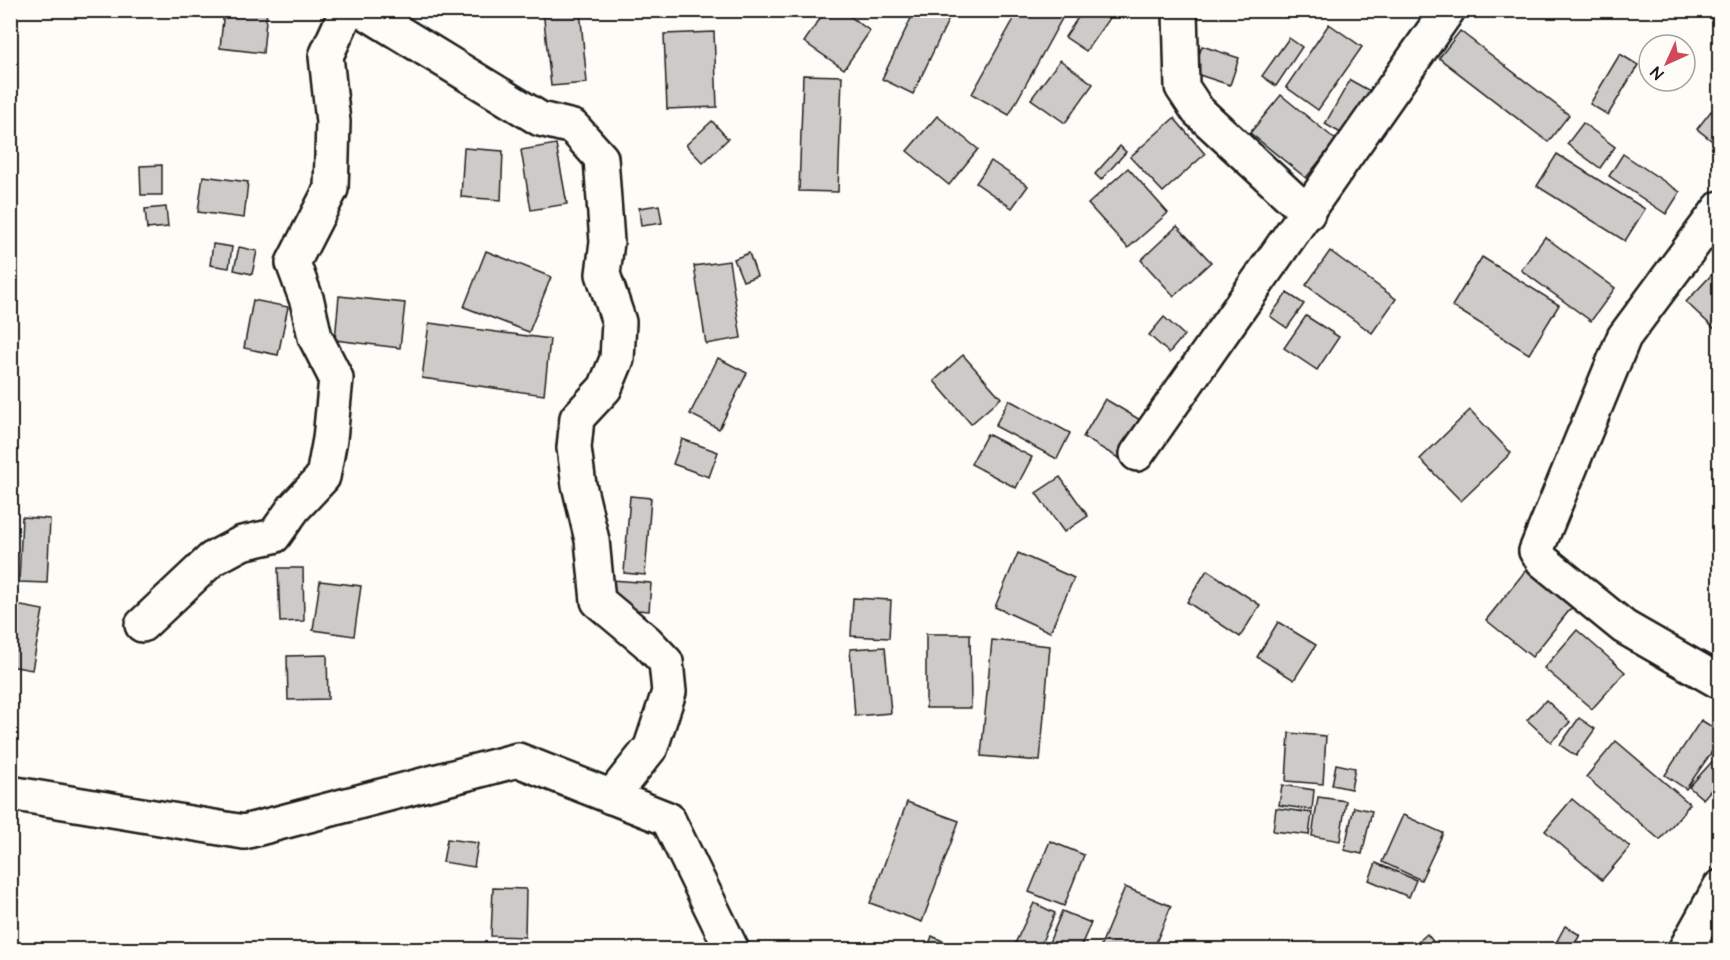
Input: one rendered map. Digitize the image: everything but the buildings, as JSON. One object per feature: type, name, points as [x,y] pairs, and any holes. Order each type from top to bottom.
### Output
[{"type":"street","points":[[142,625],[212,559],[242,543],[274,536],[294,508],[323,477],[330,440],[336,378],[315,337],[307,301],[293,263],[331,189],[333,122],[326,56],[347,10]]},
{"type":"street","points":[[362,10],[540,119],[573,127],[601,158],[607,242],[603,274],[619,322],[617,359],[605,388],[577,418],[574,447],[579,485],[592,540],[598,601],[666,662],[669,692],[651,747],[611,796]]},
{"type":"street","points":[[1180,10],[1182,87],[1198,111],[1308,213]]},
{"type":"street","points":[[1137,454],[1448,10]]},
{"type":"street","points":[[1719,208],[1623,337],[1536,551],[1543,561],[1624,627],[1719,682]]},
{"type":"street","points":[[10,793],[244,832],[518,760],[668,819],[732,950]]},
{"type":"street","points":[[1685,950],[1719,887]]}]
